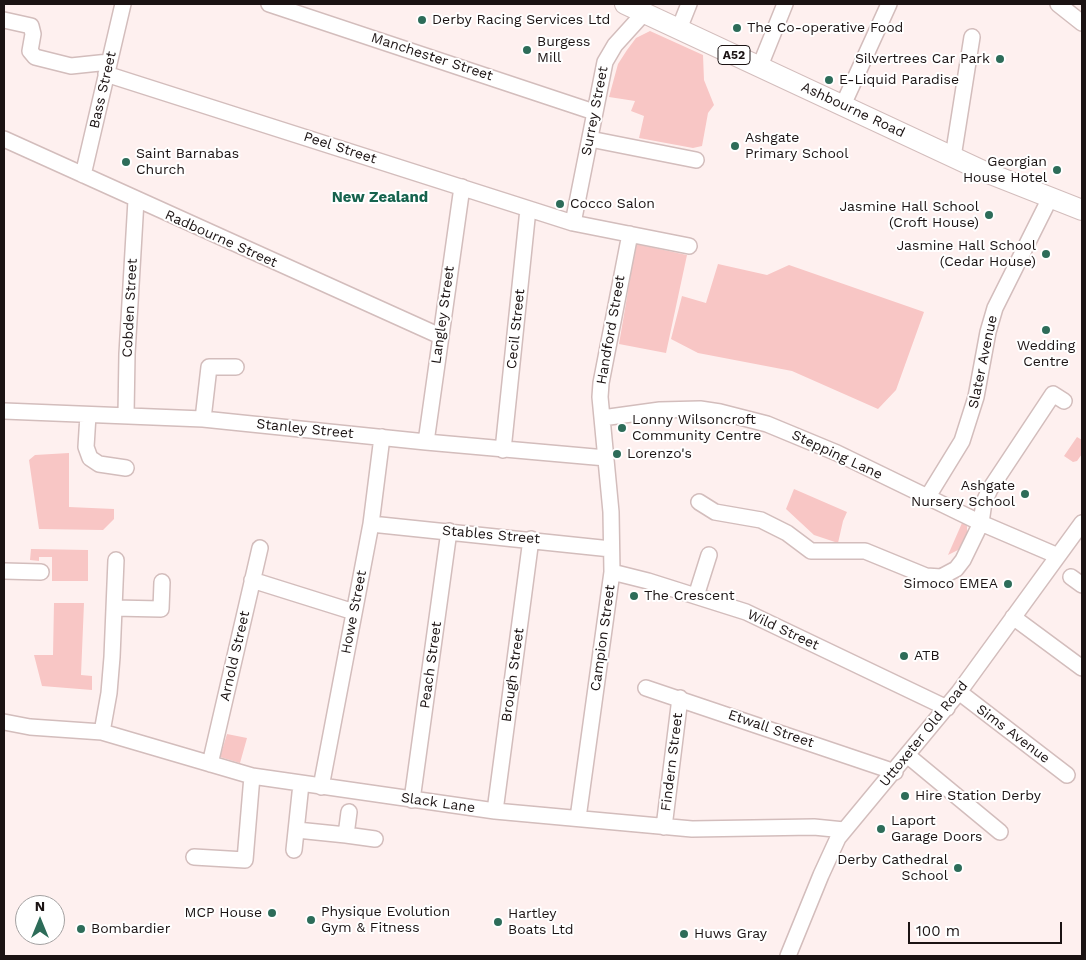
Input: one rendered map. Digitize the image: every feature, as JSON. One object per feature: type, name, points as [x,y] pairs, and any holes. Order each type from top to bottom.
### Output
[{"type":"main road","name":"Ashbourne Road","points":[[625,4],[953,157],[1082,210]]},
{"type":"street","name":"Bass Street","points":[[82,175],[123,4]]},
{"type":"street","name":"Manchester Street","points":[[269,4],[470,69],[594,112]]},
{"type":"street","points":[[679,29],[689,4]]},
{"type":"street","points":[[760,66],[785,4]]},
{"type":"street","points":[[843,105],[889,4]]},
{"type":"street","points":[[1058,4],[1082,23]]},
{"type":"street","name":"Surrey Street","points":[[573,223],[594,112],[607,56],[644,13]]},
{"type":"street","points":[[4,20],[31,26],[33,31],[30,51],[35,57],[71,66],[108,68]]},
{"type":"street","points":[[953,157],[972,37]]},
{"type":"street","name":"Peel Street","points":[[108,68],[573,223],[689,246]]},
{"type":"street","name":"Radbourne Street","points":[[4,139],[440,336]]},
{"type":"street","points":[[590,139],[696,160]]},
{"type":"street","name":"Langley Street","points":[[426,442],[462,187]]},
{"type":"street","name":"Slater Avenue","points":[[927,498],[962,441],[976,397],[988,332],[995,308],[1050,198]]},
{"type":"street","name":"Cobden Street","points":[[126,415],[127,354],[136,200]]},
{"type":"street","name":"Cecil Street","points":[[503,450],[528,209]]},
{"type":"street","name":"Handford Street","points":[[606,458],[601,383],[630,234]]},
{"type":"street","points":[[203,419],[209,367],[236,367]]},
{"type":"street","points":[[699,502],[721,514],[761,520],[787,533],[811,550],[865,551],[926,576],[941,576],[956,569],[963,560],[981,523],[984,502],[990,489],[1053,394],[1064,401]]},
{"type":"street","name":"Stepping Lane","points":[[602,418],[674,410],[720,412],[785,431],[981,523],[1058,556]]},
{"type":"street","name":"Stanley Street","points":[[4,411],[88,416],[126,415],[203,419],[503,450],[606,458]]},
{"type":"street","points":[[88,416],[86,447],[90,458],[99,464],[126,468]]},
{"type":"street","name":"Howe Street","points":[[320,787],[371,524],[382,436]]},
{"type":"street","name":"Campion Street","points":[[578,818],[612,572],[611,512],[606,458]]},
{"type":"street","name":"Uttoxeter Old Road","points":[[788,956],[833,847],[844,830],[895,772],[947,708],[1082,523]]},
{"type":"street","name":"Stables Street","points":[[371,524],[531,539],[611,549]]},
{"type":"street","name":"Peach Street","points":[[412,800],[449,531]]},
{"type":"street","name":"Brough Street","points":[[495,811],[531,539]]},
{"type":"street","name":"Arnold Street","points":[[210,764],[260,548]]},
{"type":"street","points":[[696,596],[709,556]]},
{"type":"street","points":[[102,732],[109,694],[116,560]]},
{"type":"street","points":[[4,571],[41,572]]},
{"type":"street","name":"Wild Street","points":[[612,572],[746,612],[947,708]]},
{"type":"street","points":[[252,580],[354,612]]},
{"type":"street","points":[[114,608],[161,609],[162,582]]},
{"type":"street","points":[[1013,617],[1082,668]]},
{"type":"street","name":"Etwall Street","points":[[646,688],[895,772]]},
{"type":"street","name":"Sims Avenue","points":[[959,692],[1067,775]]},
{"type":"street","name":"Findern Street","points":[[664,827],[680,698]]},
{"type":"street","name":"Slack Lane","points":[[4,722],[39,728],[102,732],[252,776],[495,811],[692,829],[814,827],[844,830]]},
{"type":"street","points":[[908,756],[1000,832]]},
{"type":"street","points":[[194,858],[245,860],[252,776]]},
{"type":"street","points":[[294,850],[301,784]]},
{"type":"street","points":[[346,835],[349,812]]},
{"type":"street","points":[[297,830],[375,839]]},
{"type":"shaded area","points":[[650,31],[703,55],[704,80],[714,105],[708,113],[702,146],[693,148],[639,138],[644,116],[631,111],[635,101],[609,97],[618,64],[636,38]]},
{"type":"shaded area","points":[[636,244],[687,255],[666,353],[619,344]]},
{"type":"shaded area","points":[[718,264],[767,275],[789,265],[924,312],[896,390],[878,409],[792,371],[698,353],[671,339],[682,296],[706,303]]},
{"type":"shaded area","points":[[1077,437],[1082,440],[1082,454],[1077,461],[1073,462],[1064,456]]},
{"type":"shaded area","points":[[69,453],[69,507],[114,509],[114,519],[103,530],[39,529],[29,460],[35,455]]},
{"type":"shaded area","points":[[794,489],[847,512],[838,543],[814,535],[786,509]]},
{"type":"shaded area","points":[[962,523],[967,526],[967,536],[958,550],[948,555]]},
{"type":"shaded area","points":[[31,549],[88,550],[88,581],[52,581],[52,557],[39,557],[39,561],[30,560]]},
{"type":"shaded area","points":[[54,603],[84,603],[81,675],[92,676],[92,690],[42,686],[34,655],[53,655]]},
{"type":"shaded area","points":[[227,734],[247,738],[240,763],[220,757]]},
{"type":"place","name":"Derby Racing Services Ltd","points":[[422,20]]},
{"type":"place","name":"The Co-operative Food","points":[[737,28]]},
{"type":"place","name":"Burgess Mill","points":[[527,50]]},
{"type":"place","name":"Silvertrees Car Park","points":[[1000,59]]},
{"type":"place","name":"E-Liquid Paradise","points":[[829,80]]},
{"type":"place","name":"Ashgate Primary School","points":[[735,146]]},
{"type":"place","name":"Saint Barnabas Church","points":[[126,162]]},
{"type":"place","name":"Georgian House Hotel","points":[[1057,170]]},
{"type":"place","name":"Cocco Salon","points":[[560,204]]},
{"type":"place","name":"Jasmine Hall School (Croft House)","points":[[989,215]]},
{"type":"place","name":"Jasmine Hall School (Cedar House)","points":[[1046,254]]},
{"type":"place","name":"Wedding Centre","points":[[1046,330]]},
{"type":"place","name":"Lonny Wilsoncroft Community Centre","points":[[622,428]]},
{"type":"place","name":"Lorenzo's","points":[[617,454]]},
{"type":"place","name":"Ashgate Nursery School","points":[[1025,494]]},
{"type":"place","name":"Simoco EMEA","points":[[1008,584]]},
{"type":"place","name":"The Crescent","points":[[634,596]]},
{"type":"place","name":"ATB","points":[[904,656]]},
{"type":"place","name":"Hire Station Derby","points":[[905,796]]},
{"type":"place","name":"Laport Garage Doors","points":[[881,829]]},
{"type":"place","name":"Derby Cathedral School","points":[[958,868]]},
{"type":"place","name":"MCP House","points":[[272,913]]},
{"type":"place","name":"Physique Evolution Gym & Fitness","points":[[311,920]]},
{"type":"place","name":"Hartley Boats Ltd","points":[[498,922]]},
{"type":"place","name":"Bombardier","points":[[81,929]]},
{"type":"place","name":"Huws Gray","points":[[684,934]]},
{"type":"district","name":"New Zealand","points":[[380,198]]}]
